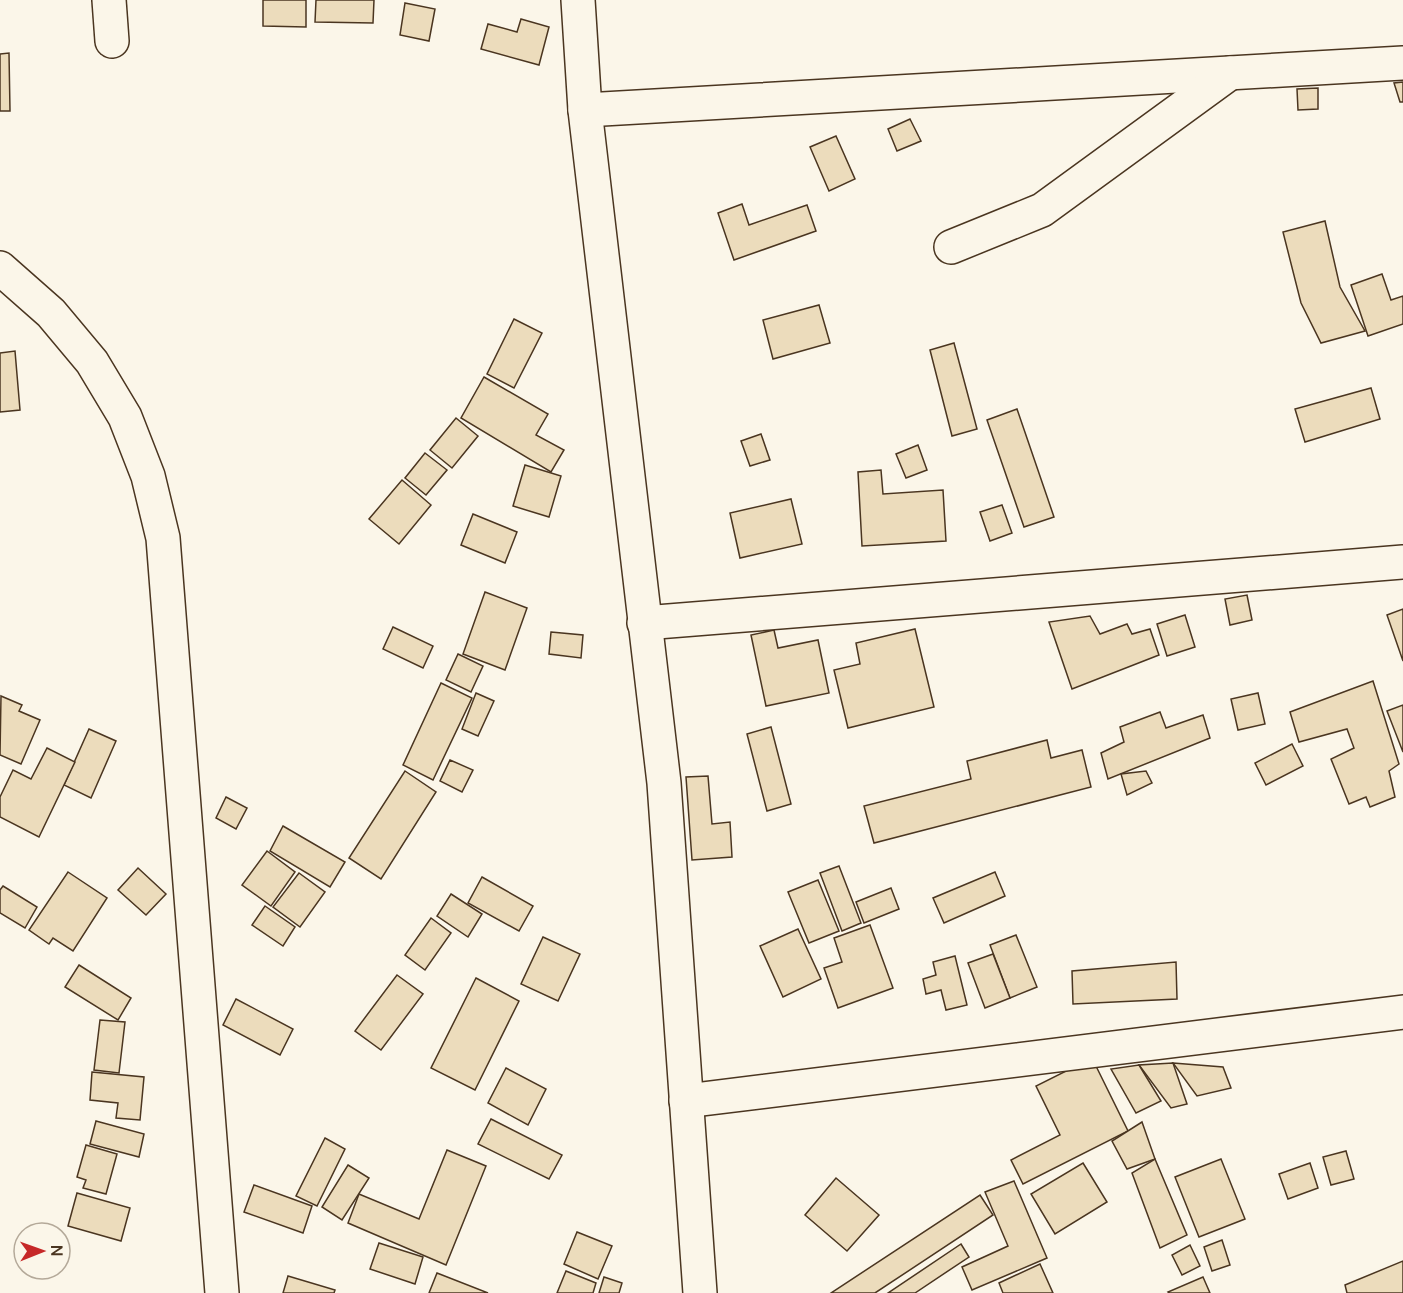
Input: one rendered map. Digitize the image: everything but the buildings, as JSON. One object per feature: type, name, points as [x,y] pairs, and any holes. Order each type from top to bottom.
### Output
[{"type":"street","points":[[109,0],[112,41]]},
{"type":"street","points":[[578,0],[585,110],[664,783],[700,1293]]},
{"type":"street","points":[[585,110],[1403,63]]},
{"type":"street","points":[[951,247],[1042,210],[1230,73]]},
{"type":"street","points":[[0,268],[51,313],[92,362],[125,417],[148,476],[163,538],[222,1293]]},
{"type":"street","points":[[644,624],[1403,562]]},
{"type":"street","points":[[686,1101],[1403,1012]]}]
